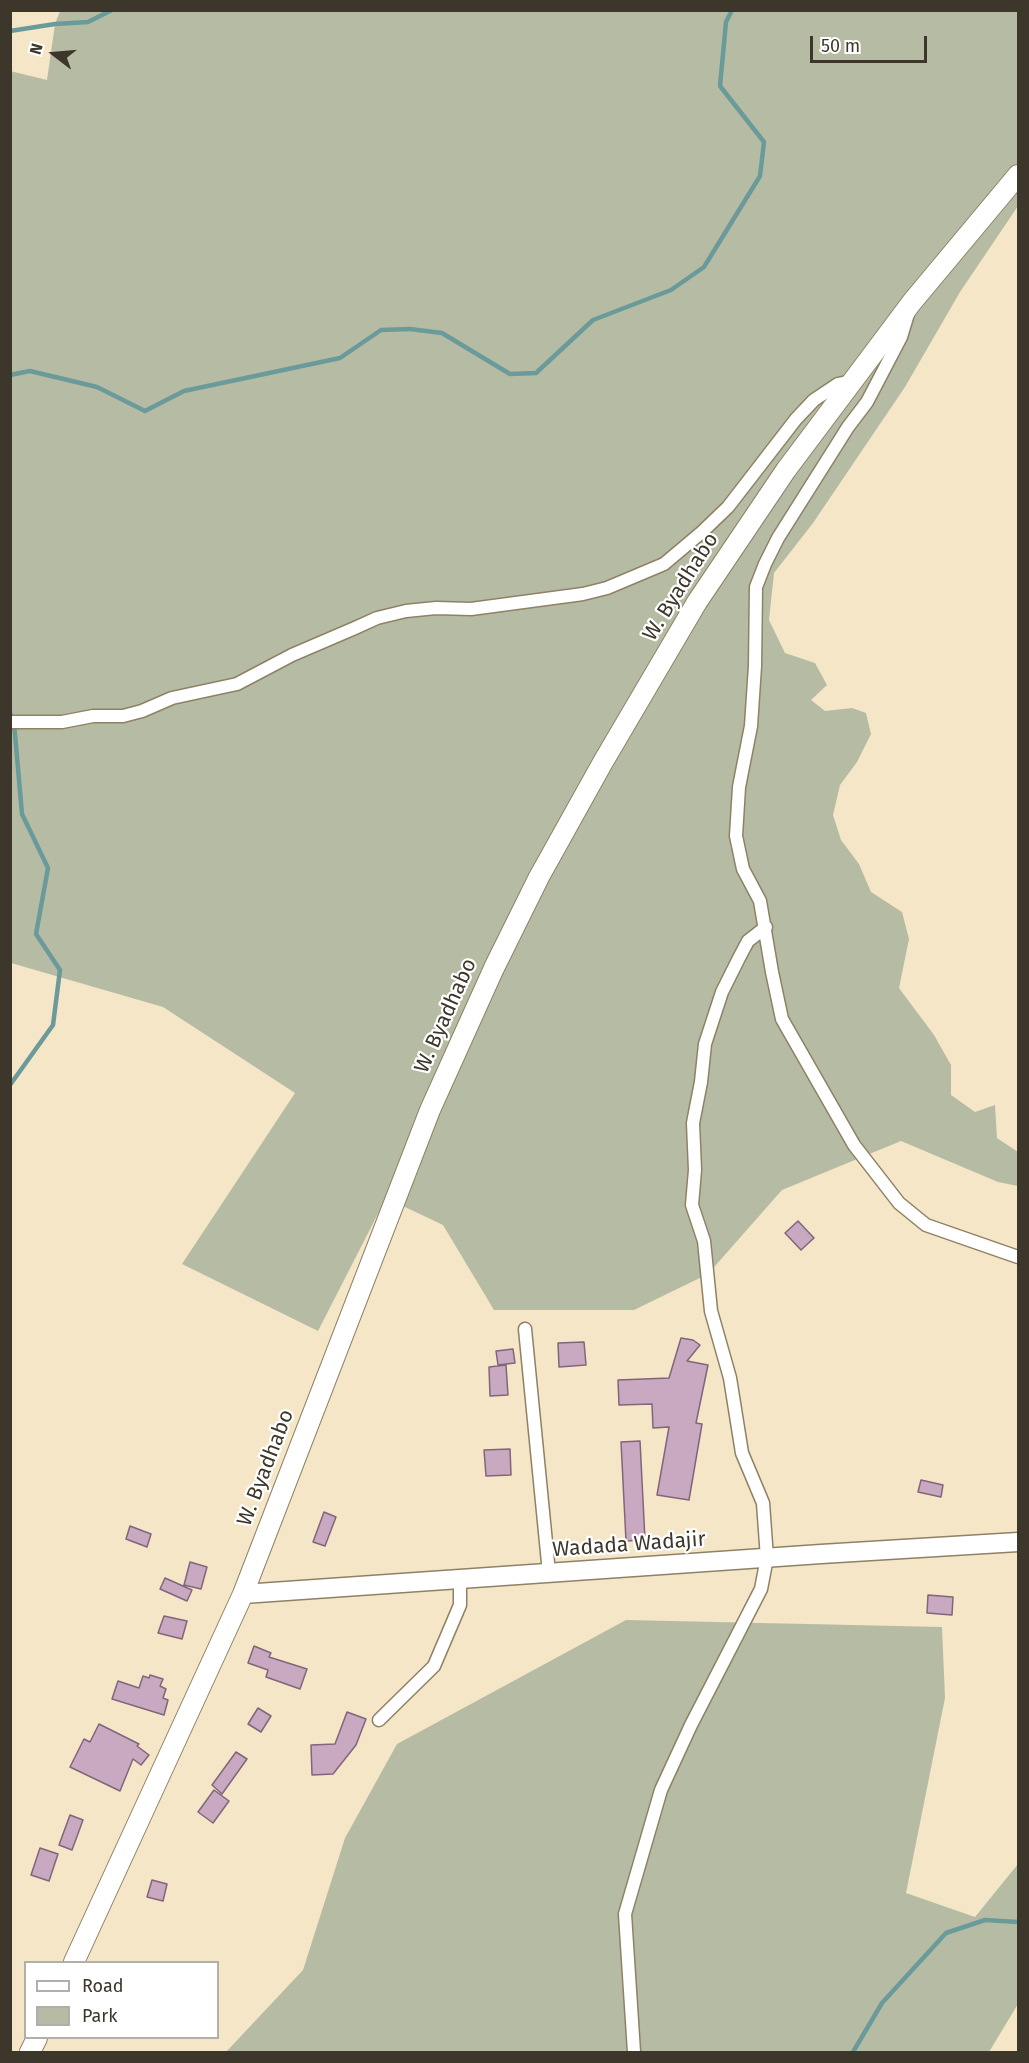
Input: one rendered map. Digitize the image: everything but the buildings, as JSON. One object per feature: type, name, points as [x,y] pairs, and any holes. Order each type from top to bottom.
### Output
[{"type":"main road","name":"W. Byadhabo","points":[[74,1961],[243,1594],[430,1110],[494,968],[539,877],[697,602],[786,470],[912,302],[1018,175]]},
{"type":"street","points":[[912,302],[901,337],[867,402],[848,427],[778,538],[756,587],[756,666],[751,726],[739,787],[736,836],[743,869],[760,901],[782,1018],[854,1145],[899,1203],[926,1225],[1018,1257]]},
{"type":"street","points":[[10,722],[62,722],[93,716],[123,717],[172,698],[237,684],[292,655],[370,621],[406,611],[436,608],[471,609],[583,594],[607,588],[664,564],[702,532],[734,499],[814,400],[838,384],[852,381]]},
{"type":"street","points":[[633,2052],[625,1914],[653,1814],[670,1769],[761,1589],[767,1558],[763,1503],[742,1453],[730,1378],[711,1311],[704,1241],[692,1205],[693,1123],[705,1044],[722,992],[739,958],[748,941],[766,927]]},
{"type":"street","points":[[525,1329],[549,1573]]},
{"type":"street","name":"Wadada Wadajir","points":[[243,1594],[1018,1542]]},
{"type":"street","points":[[379,1720],[434,1666],[460,1605],[460,1580]]},
{"type":"green space","points":[[60,11],[1018,11],[1018,206],[960,292],[905,387],[813,523],[774,573],[769,620],[785,653],[815,663],[827,685],[811,700],[825,711],[852,708],[866,713],[871,734],[857,762],[840,785],[833,815],[841,840],[859,864],[871,892],[902,912],[909,939],[899,988],[934,1035],[951,1065],[951,1095],[975,1112],[995,1105],[997,1138],[1018,1152],[1018,1186],[998,1182],[901,1141],[782,1190],[708,1274],[634,1310],[494,1310],[443,1225],[386,1198],[318,1331],[182,1264],[295,1093],[163,1007],[11,963],[10,71],[47,80],[55,24]]},
{"type":"green space","points":[[626,1620],[942,1627],[945,1698],[906,1893],[975,1917],[1018,1864],[1018,2004],[989,2052],[226,2052],[303,1970],[345,1838],[397,1744]]},
{"type":"waterway","points":[[10,31],[88,22],[112,10]]},
{"type":"waterway","points":[[10,375],[30,371],[97,387],[145,411],[184,391],[340,358],[381,330],[410,329],[442,333],[510,374],[536,373],[593,320],[671,290],[704,267],[760,176],[764,142],[720,86],[726,22],[732,10]]},
{"type":"waterway","points":[[10,713],[14,723],[22,814],[48,868],[36,934],[60,970],[53,1025],[10,1085]]},
{"type":"waterway","points":[[853,2052],[882,2003],[946,1933],[985,1920],[1018,1922]]}]
